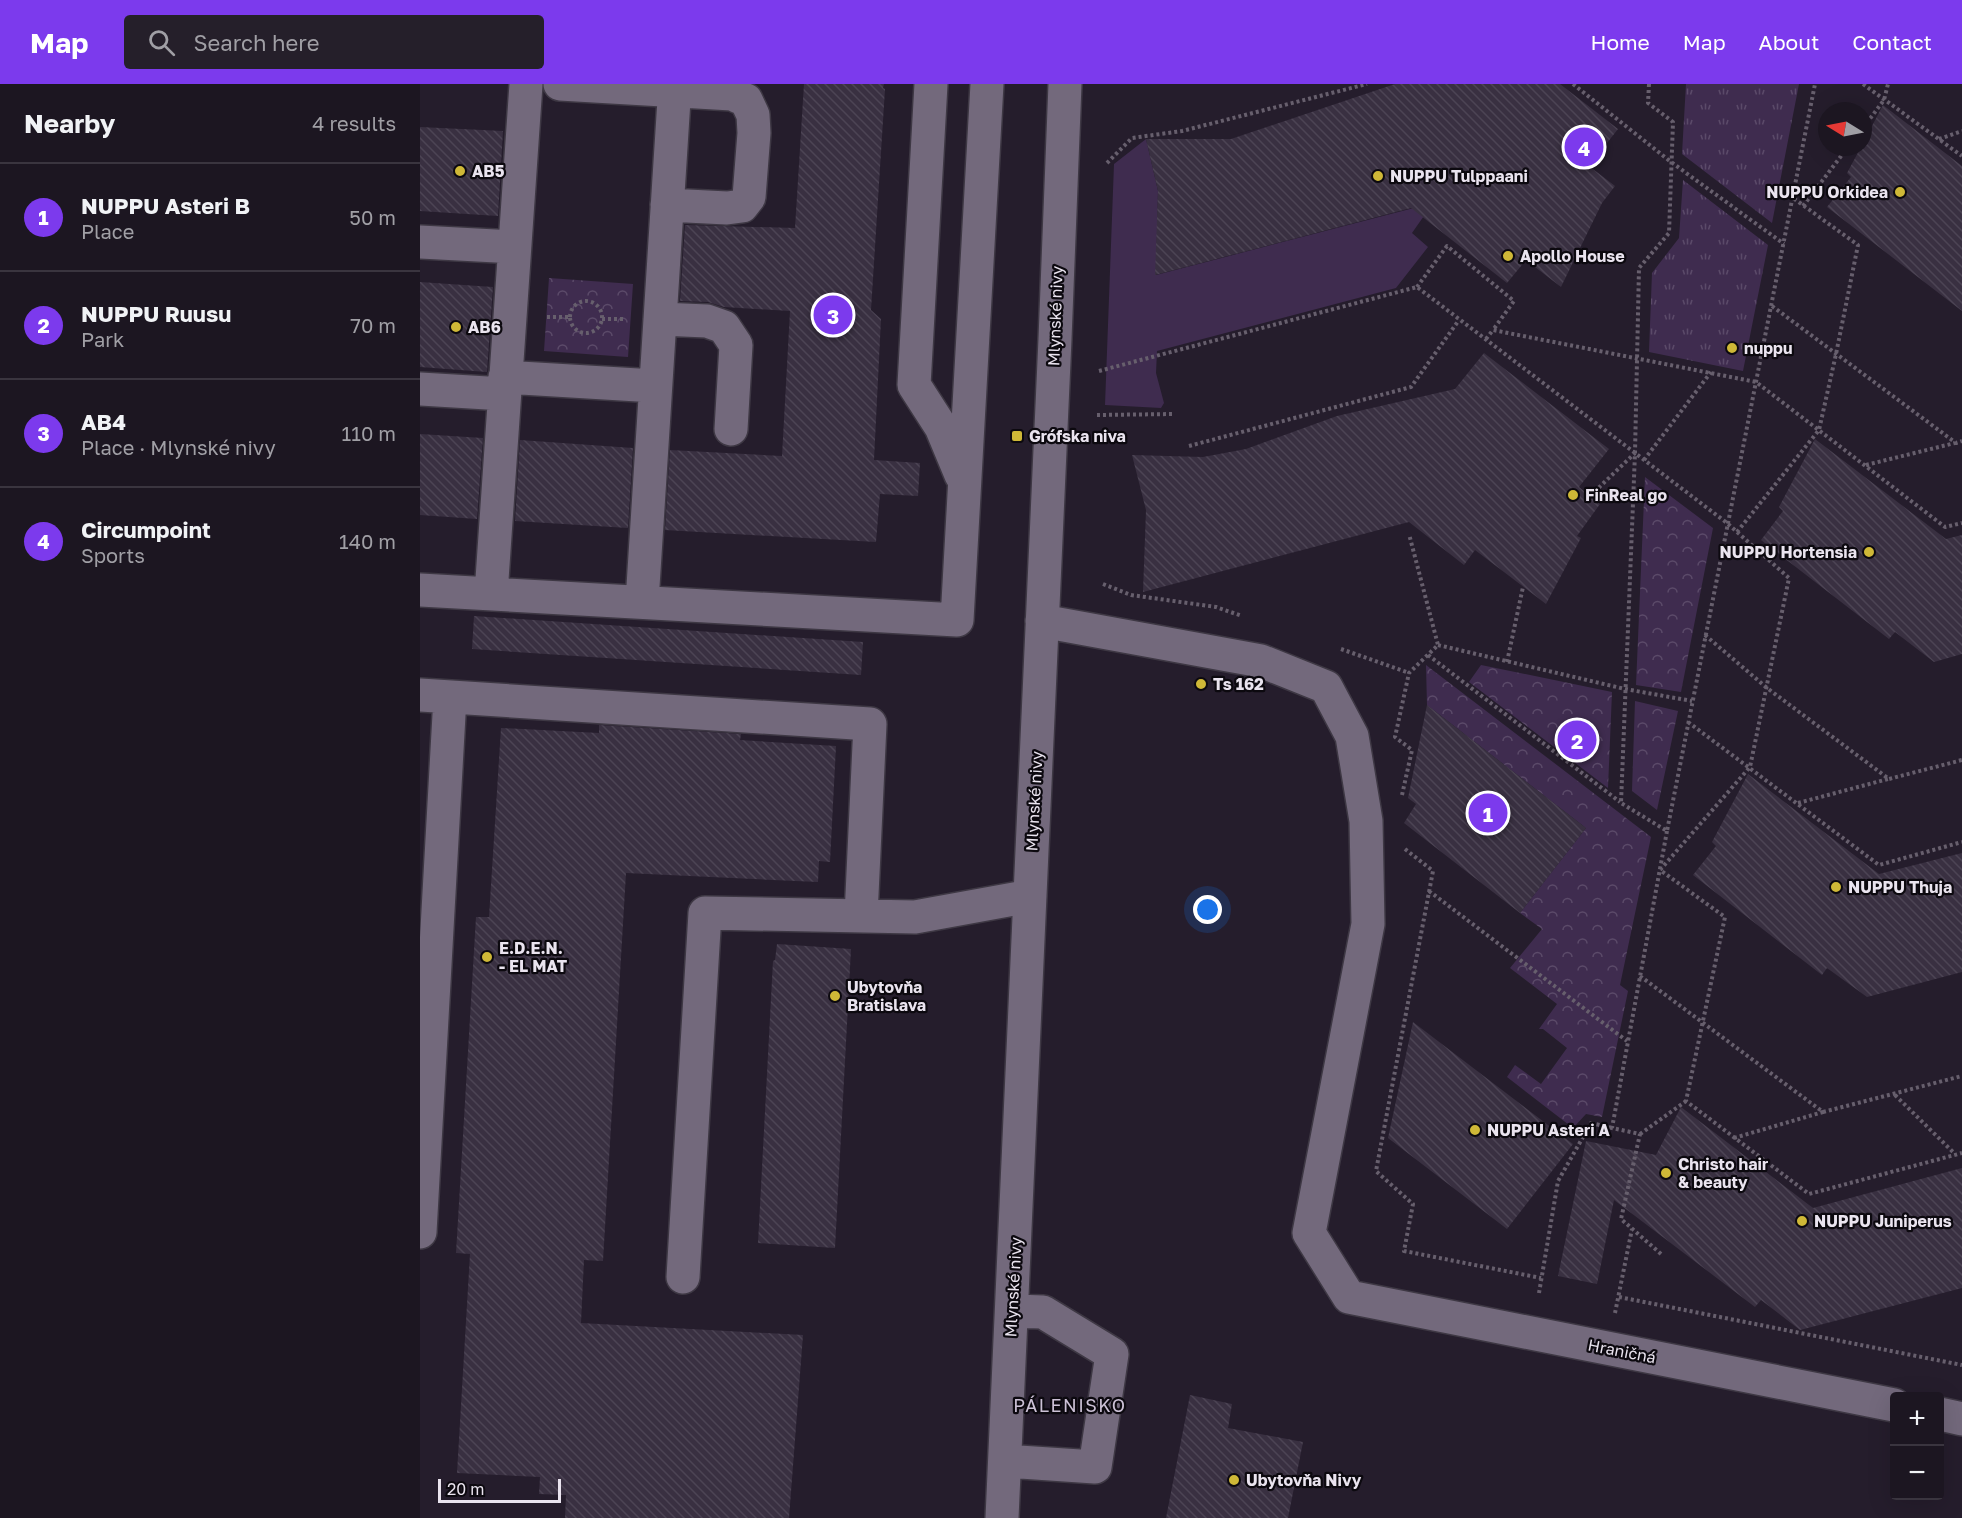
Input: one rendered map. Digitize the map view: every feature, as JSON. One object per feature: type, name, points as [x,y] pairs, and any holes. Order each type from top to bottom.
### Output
[{"type":"street","points":[[491,594],[526,84]]},
{"type":"street","points":[[560,84],[674,88],[732,94],[746,100],[753,115],[754,133],[749,197],[742,206],[727,208],[667,206]]},
{"type":"street","points":[[930,84],[914,385],[941,426],[964,482]]},
{"type":"street","points":[[420,590],[957,620],[987,84]]},
{"type":"street","name":"Mlynské nivy","points":[[1002,1518],[1065,84]]},
{"type":"street","points":[[642,602],[674,88]]},
{"type":"street","points":[[420,242],[514,248]]},
{"type":"street","points":[[660,319],[707,321],[724,327],[736,345],[731,429]]},
{"type":"street","points":[[420,389],[505,386],[656,386]]},
{"type":"street","name":"Hraničná","points":[[1042,621],[1261,661],[1326,687],[1352,736],[1366,820],[1368,924],[1309,1233],[1349,1297],[1890,1404]]},
{"type":"street","points":[[420,1232],[435,696],[870,724],[861,916]]},
{"type":"street","points":[[683,1277],[705,913],[915,918],[1030,896]]},
{"type":"street","points":[[1005,1461],[1095,1467],[1112,1354],[1043,1312],[1012,1311]]},
{"type":"street","points":[[1944,1415],[1962,1419]]},
{"type":"path","points":[[1107,163],[1132,138],[1182,131],[1367,84]]},
{"type":"path","points":[[1573,84],[1671,162],[1784,244]]},
{"type":"path","points":[[1621,803],[1635,453],[1639,268],[1669,233],[1673,122],[1648,103],[1649,84]]},
{"type":"path","points":[[1612,1128],[1692,701],[1815,84]]},
{"type":"path","points":[[1863,84],[1962,156]]},
{"type":"path","points":[[1872,116],[1884,100],[1888,84]]},
{"type":"path","points":[[1939,139],[1962,131]]},
{"type":"path","points":[[1803,206],[1841,156]]},
{"type":"path","points":[[1737,532],[1819,430],[1858,245],[1793,198]]},
{"type":"path","points":[[1099,370],[1418,288],[1447,246],[1514,301],[1486,339]]},
{"type":"path","points":[[1418,288],[1727,523],[1789,578],[1750,767],[1660,870]]},
{"type":"path","points":[[587,300],[596,304],[601,310],[603,319],[592,333],[585,334],[577,332],[569,317],[572,309],[578,303],[587,300]]},
{"type":"path","points":[[1772,306],[1956,443]]},
{"type":"path","points":[[1188,446],[1411,387],[1459,320]]},
{"type":"path","points":[[1493,330],[1756,382],[1945,527],[1962,523]]},
{"type":"path","points":[[1644,460],[1712,372]]},
{"type":"path","points":[[1097,415],[1175,414]]},
{"type":"path","points":[[1866,466],[1962,441]]},
{"type":"path","points":[[1590,496],[1635,453]]},
{"type":"path","points":[[1409,534],[1438,645]]},
{"type":"path","points":[[1508,662],[1523,586]]},
{"type":"path","points":[[1705,635],[1767,688],[1889,779]]},
{"type":"path","points":[[1438,645],[1625,689],[1692,701]]},
{"type":"path","points":[[1400,803],[1412,750],[1395,737],[1409,673],[1438,645]]},
{"type":"path","points":[[1428,655],[1621,803],[1667,831]]},
{"type":"path","points":[[1688,722],[1880,864],[1962,842]]},
{"type":"path","points":[[1798,803],[1961,761]]},
{"type":"path","points":[[1400,845],[1433,871],[1376,1171],[1413,1204],[1404,1251],[1541,1278]]},
{"type":"path","points":[[1660,870],[1725,917],[1686,1101],[1641,1134],[1621,1218],[1661,1254]]},
{"type":"path","points":[[1429,891],[1628,1042]]},
{"type":"path","points":[[1640,976],[1823,1112]]},
{"type":"path","points":[[1734,1138],[1962,1076]]},
{"type":"path","points":[[1895,1095],[1956,1155]]},
{"type":"path","points":[[1686,1101],[1809,1194],[1962,1153]]},
{"type":"path","points":[[1539,1293],[1558,1181],[1591,1123],[1641,1134]]},
{"type":"path","points":[[1609,1349],[1632,1228]]},
{"type":"path","points":[[1619,1297],[1962,1365]]},
{"type":"green space","points":[[1686,84],[1799,84],[1772,223],[1682,154]]},
{"type":"green space","points":[[1146,139],[1158,191],[1156,275],[1433,203],[1412,233],[1428,247],[1396,288],[1157,351],[1156,373],[1164,403],[1161,408],[1105,405],[1114,164]]},
{"type":"green space","points":[[1683,180],[1768,245],[1743,371],[1649,352],[1652,273],[1679,238]]},
{"type":"green space","points":[[549,278],[633,284],[628,357],[544,351]]},
{"type":"green space","points":[[1645,477],[1713,528],[1681,692],[1636,685]]},
{"type":"green space","points":[[1426,665],[1651,837],[1620,985],[1628,991],[1602,1117],[1586,1114],[1573,1128],[1507,1077],[1515,1065],[1541,1084],[1567,1048],[1543,1029],[1539,1029],[1557,1004],[1510,968],[1542,929],[1520,913],[1586,828],[1427,705]]},
{"type":"green space","points":[[1481,665],[1612,692],[1608,788],[1469,682]]},
{"type":"green space","points":[[1635,701],[1678,711],[1657,810],[1632,791]]},
{"type":"building","points":[[804,84],[884,84],[871,310],[881,319],[874,460],[920,463],[918,496],[880,494],[876,542],[665,530],[670,450],[782,456],[790,311],[724,307],[708,302],[680,301],[685,225],[795,228]]},
{"type":"building","name":"NUPPU Tulppaani","points":[[1395,84],[1560,84],[1618,129],[1589,166],[1615,186],[1602,203],[1561,287],[1526,260],[1507,283],[1411,208],[1155,275],[1158,191],[1146,139],[1231,139]]},
{"type":"building","name":"NUPPU Orkidea","points":[[1883,105],[1962,166],[1962,311],[1827,207],[1851,177],[1847,173],[1856,156],[1872,156],[1872,126]]},
{"type":"building","name":"AB5","points":[[420,127],[503,131],[498,216],[420,211]]},
{"type":"building","name":"AB6","points":[[420,282],[493,287],[487,372],[420,367]]},
{"type":"building","points":[[1484,353],[1609,449],[1579,487],[1600,504],[1577,536],[1581,538],[1546,604],[1475,550],[1464,565],[1409,522],[1143,592],[1146,510],[1132,455],[1203,457],[1246,449],[1337,416],[1455,389]]},
{"type":"building","points":[[420,434],[483,438],[477,519],[420,515]]},
{"type":"building","name":"NUPPU Hortensia","points":[[1815,439],[1946,539],[1962,535],[1962,654],[1934,662],[1895,632],[1889,639],[1761,540],[1783,511],[1779,507]]},
{"type":"building","points":[[520,440],[633,448],[628,528],[515,521]]},
{"type":"building","points":[[474,616],[863,642],[861,675],[472,649]]},
{"type":"building","points":[[1427,705],[1586,828],[1520,913],[1404,823],[1416,804],[1408,798]]},
{"type":"building","points":[[599,725],[741,734],[740,740],[836,746],[830,862],[819,861],[818,882],[626,873],[603,1261],[584,1260],[581,1323],[803,1335],[789,1518],[565,1518],[566,1495],[539,1494],[540,1477],[457,1473],[470,1254],[456,1253],[476,917],[489,917],[501,728],[599,733]]},
{"type":"building","name":"NUPPU Thuja","points":[[1748,774],[1879,874],[1962,853],[1962,972],[1867,997],[1827,968],[1822,975],[1693,875],[1716,846],[1712,842]]},
{"type":"building","points":[[777,944],[851,949],[835,1248],[758,1243],[773,961]]},
{"type":"building","name":"NUPPU Asteri A","points":[[1413,1022],[1573,1144],[1507,1229],[1388,1138]]},
{"type":"building","name":"NUPPU Juniperus","points":[[1681,1107],[1813,1208],[1962,1168],[1962,1288],[1800,1330],[1761,1300],[1755,1307],[1614,1200],[1597,1284],[1558,1276],[1586,1141],[1656,1155]]},
{"type":"building","name":"Ubytovňa Nivy","points":[[1190,1395],[1232,1404],[1228,1428],[1303,1442],[1288,1518],[1166,1518]]},
{"type":"place","name":"Circumpoint","points":[[1584,147]]},
{"type":"place","name":"AB5","points":[[460,171]]},
{"type":"place","name":"NUPPU Tulppaani","points":[[1378,176]]},
{"type":"place","name":"NUPPU Orkidea","points":[[1900,192]]},
{"type":"place","name":"Apollo House","points":[[1508,256]]},
{"type":"place","name":"AB4","points":[[833,315]]},
{"type":"place","name":"AB6","points":[[456,327]]},
{"type":"place","name":"nuppu","points":[[1732,348]]},
{"type":"place","name":"Grófska niva","points":[[1017,436]]},
{"type":"place","name":"FinReal go","points":[[1573,495]]},
{"type":"place","name":"NUPPU Hortensia","points":[[1869,552]]},
{"type":"place","name":"Ts 162","points":[[1201,684]]},
{"type":"place","name":"NUPPU Ruusu","points":[[1577,740]]},
{"type":"place","name":"NUPPU Asteri B","points":[[1488,813]]},
{"type":"place","name":"NUPPU Thuja","points":[[1836,887]]},
{"type":"place","name":"E.D.E.N. - EL MAT","points":[[487,957]]},
{"type":"place","name":"Ubytovňa Bratislava","points":[[835,996]]},
{"type":"place","name":"NUPPU Asteri A","points":[[1475,1130]]},
{"type":"place","name":"Christo hair & beauty","points":[[1666,1173]]},
{"type":"place","name":"NUPPU Juniperus","points":[[1802,1221]]},
{"type":"place","name":"Ubytovňa Nivy","points":[[1234,1480]]},
{"type":"district","name":"PÁLENISKO","points":[[1070,1405]]}]
